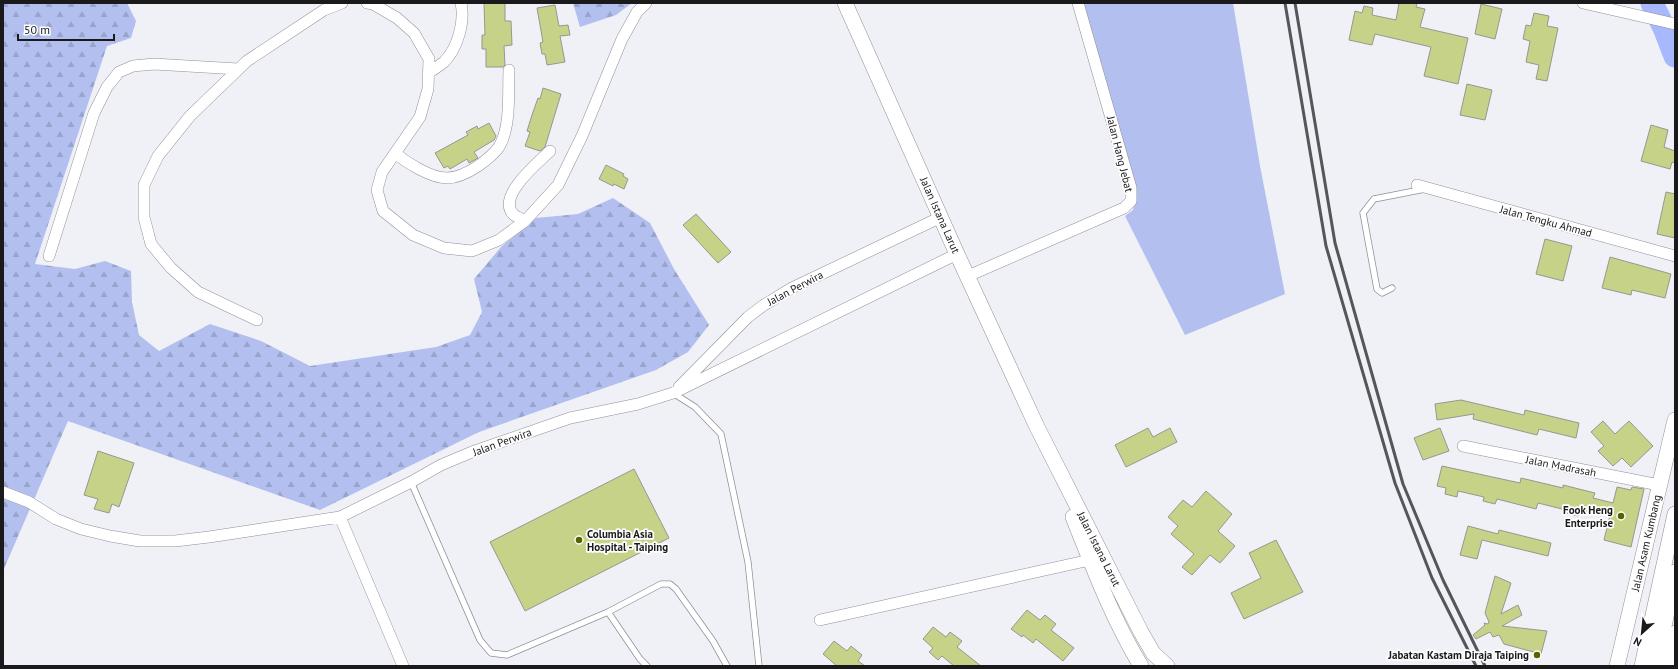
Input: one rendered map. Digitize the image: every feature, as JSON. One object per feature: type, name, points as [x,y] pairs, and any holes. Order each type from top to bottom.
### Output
[{"type":"main road","name":"Jalan Istana Larut","points":[[844,3],[1037,427],[1141,632],[1150,662]]},
{"type":"main road","name":"Jalan Asam Kumbang","points":[[1617,666],[1675,420]]},
{"type":"main road","name":"Jalan Istana Larut","points":[[1037,427],[1090,560],[1125,639],[1150,662]]},
{"type":"main road","name":"Jalan Asam Kumbang","points":[[1642,666],[1675,514]]},
{"type":"main road","points":[[1656,666],[1675,572]]},
{"type":"street","points":[[258,320],[198,292],[171,268],[151,244],[144,217],[144,185],[158,156],[190,116],[238,69],[247,61],[324,10],[342,3]]},
{"type":"street","points":[[367,3],[373,4],[397,18],[414,33],[429,59],[428,89],[420,117],[382,172],[377,190],[383,211],[413,235],[444,248],[472,250],[499,240],[525,221],[558,186],[582,136],[622,39],[637,12],[646,3]]},
{"type":"street","points":[[428,73],[444,61],[453,49],[461,28],[463,12],[461,3]]},
{"type":"street","name":"Jalan Hang Jebat","points":[[968,276],[1124,208],[1131,201],[1131,188],[1078,3]]},
{"type":"street","points":[[1583,3],[1674,24]]},
{"type":"street","points":[[49,256],[94,114],[107,87],[119,72],[133,66],[154,64],[238,69]]},
{"type":"street","points":[[395,153],[406,163],[425,172],[446,178],[466,173],[485,161],[500,146],[507,125],[509,70]]},
{"type":"street","points":[[525,221],[513,214],[510,204],[513,193],[518,182],[550,151]]},
{"type":"street","name":"Jalan Tengku Ahmad","points":[[1417,185],[1675,256]]},
{"type":"street","name":"Jalan Perwira","points":[[672,393],[748,318],[764,305],[792,288],[942,217]]},
{"type":"street","name":"Jalan Perwira","points":[[3,492],[29,502],[56,519],[81,529],[140,541],[175,541],[340,517],[411,482],[441,465],[472,452],[570,418],[638,404],[672,393],[957,254]]},
{"type":"street","name":"Jalan Madrasah","points":[[1463,446],[1659,485]]},
{"type":"street","points":[[340,517],[403,666]]},
{"type":"street","points":[[820,620],[1090,560]]},
{"type":"street","points":[[1668,666],[1675,631]]},
{"type":"lane","points":[[1392,288],[1382,293],[1377,289],[1363,213],[1374,199],[1429,188]]},
{"type":"lane","points":[[672,393],[695,407],[720,434],[748,562],[759,666]]},
{"type":"lane","points":[[411,482],[480,640],[491,653],[507,655],[608,612],[661,584],[670,584],[676,589],[713,641],[727,666]]},
{"type":"lane","points":[[608,612],[640,659],[647,666]]},
{"type":"green space","points":[[3,3],[127,3],[136,21],[131,38],[107,46],[35,264],[75,269],[105,261],[131,271],[132,302],[139,335],[159,351],[210,324],[261,341],[310,366],[436,347],[470,335],[482,312],[474,279],[501,247],[536,218],[578,214],[613,198],[650,223],[674,269],[709,325],[688,352],[656,370],[479,432],[320,510],[68,421],[3,571]]},
{"type":"green space","points":[[573,3],[632,3],[616,15],[580,27]]},
{"type":"green space","points":[[1081,3],[1233,3],[1260,166],[1285,294],[1185,335],[1125,216],[1133,210],[1137,193]]},
{"type":"building","points":[[484,3],[505,3],[505,21],[511,21],[512,45],[504,46],[505,65],[503,67],[486,67],[486,49],[482,49],[482,35],[485,35]]},
{"type":"building","points":[[1399,3],[1417,3],[1416,7],[1425,9],[1420,27],[1468,38],[1458,84],[1424,76],[1431,47],[1375,34],[1372,45],[1349,40],[1355,11],[1362,13],[1364,6],[1373,8],[1372,15],[1396,20]]},
{"type":"building","points":[[1481,4],[1502,9],[1495,39],[1475,34]]},
{"type":"building","points":[[555,5],[559,26],[568,25],[570,35],[560,36],[565,62],[547,65],[545,54],[542,54],[540,43],[543,42],[537,8]]},
{"type":"building","points":[[1534,13],[1549,16],[1547,26],[1558,28],[1547,81],[1536,79],[1539,65],[1526,62],[1530,41],[1523,39],[1526,25],[1531,26]]},
{"type":"building","points":[[1467,84],[1492,90],[1485,120],[1460,115]]},
{"type":"building","points":[[543,88],[561,94],[545,147],[540,151],[525,146],[530,132],[527,131]]},
{"type":"building","points":[[489,123],[496,136],[494,140],[474,152],[478,158],[469,163],[467,159],[450,169],[448,166],[444,168],[435,153],[468,135],[466,132],[477,126],[478,129]]},
{"type":"building","points":[[1651,125],[1668,130],[1664,147],[1675,151],[1675,163],[1672,162],[1670,169],[1641,161]]},
{"type":"building","points":[[606,165],[624,174],[623,176],[628,179],[624,189],[614,184],[613,186],[599,179]]},
{"type":"building","points":[[1666,192],[1675,194],[1675,238],[1657,234]]},
{"type":"building","points":[[696,214],[731,252],[718,263],[683,225]]},
{"type":"building","points":[[1545,239],[1572,246],[1563,281],[1536,274]]},
{"type":"building","points":[[1610,257],[1671,274],[1665,298],[1632,290],[1631,295],[1602,288]]},
{"type":"building","points":[[1461,400],[1524,415],[1525,410],[1579,423],[1576,438],[1539,429],[1537,435],[1473,419],[1474,414],[1437,420],[1435,404]]},
{"type":"building","points":[[1603,421],[1615,434],[1629,421],[1653,446],[1631,467],[1622,458],[1613,466],[1598,451],[1604,446],[1591,432]]},
{"type":"building","points":[[1148,428],[1153,437],[1170,428],[1177,442],[1126,467],[1115,445]]},
{"type":"building","points":[[1440,428],[1449,451],[1423,460],[1414,438]]},
{"type":"building","points":[[98,451],[134,463],[119,507],[112,504],[109,513],[94,509],[98,499],[84,495]]},
{"type":"building","points":[[1442,466],[1520,483],[1521,478],[1563,488],[1563,485],[1595,493],[1593,498],[1613,503],[1617,487],[1631,490],[1632,487],[1644,489],[1631,547],[1604,540],[1610,515],[1590,510],[1590,513],[1579,510],[1578,516],[1566,513],[1566,510],[1538,503],[1536,509],[1497,499],[1495,504],[1483,501],[1484,497],[1458,491],[1457,497],[1445,494],[1446,488],[1437,486]]},
{"type":"building","name":"Columbia Asia Hospital - Taiping","points":[[634,469],[669,538],[525,611],[490,542]]},
{"type":"building","points":[[1206,491],[1232,514],[1218,531],[1235,546],[1220,563],[1210,555],[1192,575],[1182,567],[1194,554],[1171,534],[1178,526],[1168,517],[1183,500],[1192,507]]},
{"type":"building","points":[[1468,526],[1498,534],[1499,530],[1551,543],[1548,556],[1482,540],[1477,559],[1460,555]]},
{"type":"building","points":[[1276,540],[1303,592],[1244,619],[1231,593],[1261,578],[1249,553]]},
{"type":"building","points":[[1495,576],[1511,583],[1501,614],[1518,605],[1522,615],[1502,626],[1547,631],[1541,654],[1504,644],[1499,635],[1493,637],[1490,632],[1476,639],[1473,635],[1485,625],[1484,623],[1488,624],[1489,622],[1485,613]]},
{"type":"building","points":[[1027,610],[1040,620],[1045,615],[1056,624],[1051,630],[1074,648],[1063,661],[1036,639],[1033,643],[1023,635],[1022,637],[1011,629]]},
{"type":"building","points":[[933,627],[946,637],[950,632],[962,641],[957,647],[981,666],[954,666],[942,656],[938,660],[929,652],[933,648],[923,639]]},
{"type":"building","points":[[834,641],[847,651],[851,646],[862,655],[858,661],[865,666],[837,666],[823,654]]},
{"type":"waterway","points":[[1652,3],[1675,56]]},
{"type":"railway","points":[[1285,3],[1326,246],[1395,483],[1432,578],[1476,666]]},
{"type":"railway","points":[[1295,3],[1335,243],[1403,484],[1443,580],[1485,666]]},
{"type":"place","name":"Fook Heng Enterprise","points":[[1621,516]]},
{"type":"place","name":"Columbia Asia Hospital - Taiping","points":[[579,540]]},
{"type":"place","name":"Jabatan Kastam Diraja Taiping","points":[[1537,655]]}]
